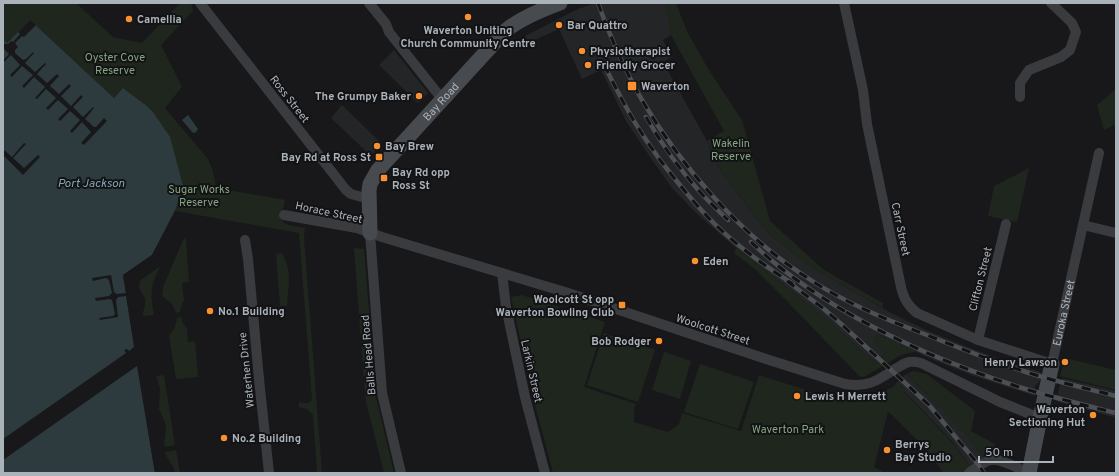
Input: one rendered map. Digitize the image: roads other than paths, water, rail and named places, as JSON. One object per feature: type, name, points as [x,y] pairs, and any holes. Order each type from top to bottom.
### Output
[{"type":"street","name":"Ross Street","points":[[200,3],[346,190],[351,194],[369,199]]},
{"type":"street","points":[[369,3],[386,24],[389,32],[442,99]]},
{"type":"street","name":"Bay Road","points":[[370,233],[370,184],[378,170],[499,37],[514,24],[533,14],[560,3]]},
{"type":"street","name":"Carr Street","points":[[844,3],[863,90],[867,124],[905,301],[917,313],[978,340],[1052,364]]},
{"type":"street","points":[[1020,97],[1020,83],[1029,70],[1061,58],[1070,50],[1076,32],[1072,23],[1051,3]]},
{"type":"street","name":"Euroka Street","points":[[1029,473],[1099,153]]},
{"type":"street","name":"Horace Street","points":[[284,215],[357,228],[370,233]]},
{"type":"street","name":"Clifton Street","points":[[978,340],[1006,224]]},
{"type":"street","points":[[1083,225],[1116,233]]},
{"type":"street","name":"Woolcott Street","points":[[370,233],[565,292],[845,384],[862,386],[877,381],[908,362],[921,363],[1000,402],[1040,418]]},
{"type":"street","name":"Balls Head Road","points":[[370,233],[382,393],[401,473]]},
{"type":"street","name":"Waterhen Drive","points":[[245,240],[269,473]]},
{"type":"street","name":"Larkin Street","points":[[502,274],[506,308],[525,397],[545,473]]},
{"type":"street","points":[[969,473],[985,462],[996,460],[1029,473]]},
{"type":"water","name":"Port Jackson","points":[[30,20],[114,98],[123,88],[147,106],[153,112],[170,137],[183,186],[175,211],[152,255],[123,275],[155,473],[3,473],[3,39],[7,43]]},
{"type":"water","points":[[188,115],[198,129],[196,132],[193,133],[182,120]]},
{"type":"railway","points":[[598,3],[612,40],[629,76],[642,100],[674,149],[734,219],[780,258],[803,275],[832,293],[895,323],[1023,371],[1116,396]]},
{"type":"railway","points":[[604,65],[636,124],[660,160],[693,201],[714,224],[735,243],[793,284]]},
{"type":"railway","points":[[646,117],[664,146],[685,174],[703,196],[728,220]]},
{"type":"railway","points":[[751,242],[762,253],[799,282],[851,315]]},
{"type":"railway","points":[[787,281],[824,309],[929,405],[984,473]]},
{"type":"railway","points":[[846,312],[909,345],[974,372],[1031,391],[1116,413]]},
{"type":"place","name":"Waverton Uniting Church Community Centre","points":[[468,17]]},
{"type":"place","name":"Camellia","points":[[129,19]]},
{"type":"place","name":"Bar Quattro","points":[[559,25]]},
{"type":"place","name":"Physiotherapist","points":[[582,51]]},
{"type":"place","name":"Friendly Grocer","points":[[588,65]]},
{"type":"place","name":"Waverton","points":[[632,86]]},
{"type":"place","name":"The Grumpy Baker","points":[[419,96]]},
{"type":"place","name":"Bay Brew","points":[[377,146]]},
{"type":"place","name":"Bay Rd at Ross St","points":[[379,157]]},
{"type":"place","name":"Bay Rd opp Ross St","points":[[384,178]]},
{"type":"place","name":"Eden","points":[[695,261]]},
{"type":"place","name":"Woolcott St opp Waverton Bowling Club","points":[[622,305]]},
{"type":"place","name":"No.1 Building","points":[[210,311]]},
{"type":"place","name":"Bob Rodger","points":[[659,341]]},
{"type":"place","name":"Henry Lawson","points":[[1065,362]]},
{"type":"place","name":"Lewis H Merrett","points":[[797,396]]},
{"type":"place","name":"Waverton Sectioning Hut","points":[[1093,415]]},
{"type":"place","name":"No.2 Building","points":[[224,438]]},
{"type":"place","name":"Berrys Bay Studio","points":[[887,450]]},
{"type":"park label","name":"Oyster Cove Reserve","points":[[115,63]]},
{"type":"park label","name":"Wakelin Reserve","points":[[731,149]]},
{"type":"park label","name":"Sugar Works Reserve","points":[[199,195]]},
{"type":"park label","name":"Waverton Park","points":[[788,429]]}]
